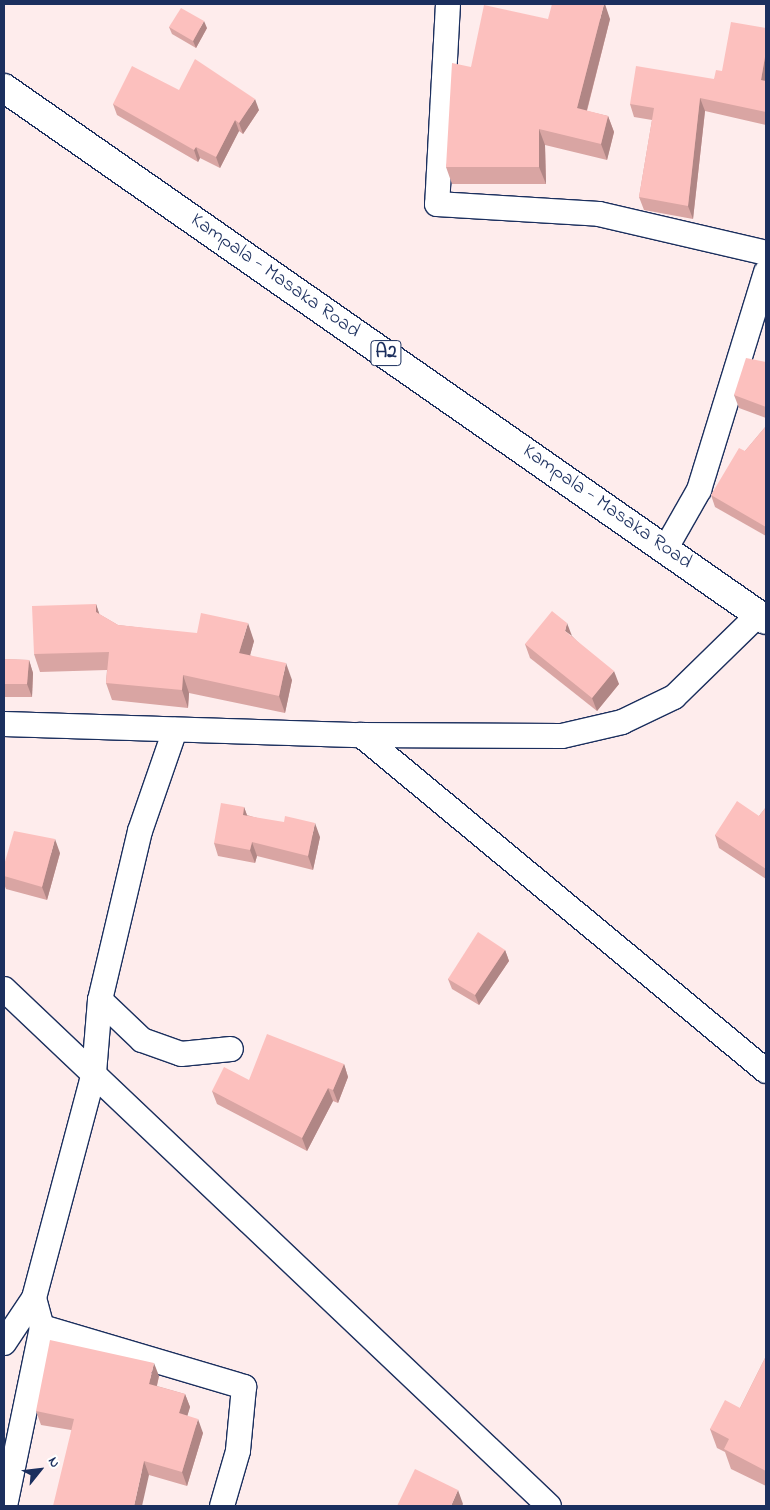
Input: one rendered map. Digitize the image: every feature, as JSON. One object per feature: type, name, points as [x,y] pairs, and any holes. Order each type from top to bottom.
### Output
[{"type":"main road","name":"Kampala - Masaka Road","points":[[4,88],[666,548],[762,618]]},
{"type":"street","points":[[448,4],[437,204],[599,214],[766,253]]},
{"type":"street","points":[[666,548],[699,490],[766,272]]},
{"type":"street","points":[[4,724],[361,735],[562,736],[622,722],[674,697],[762,618]]},
{"type":"street","points":[[4,1343],[34,1298],[94,1073],[100,1000],[140,831],[174,730]]},
{"type":"street","points":[[361,735],[766,1071]]},
{"type":"street","points":[[4,989],[549,1506]]},
{"type":"street","points":[[100,1000],[142,1040],[181,1054],[231,1049]]},
{"type":"street","points":[[5,1506],[42,1327],[34,1298]]},
{"type":"street","points":[[42,1327],[244,1387],[238,1450],[222,1506]]},
{"type":"building","points":[[552,4],[604,4],[577,108],[608,116],[601,144],[539,129],[539,167],[446,167],[452,63],[471,67],[484,5],[548,19]]},
{"type":"building","points":[[181,8],[204,21],[193,41],[169,27]]},
{"type":"building","points":[[731,22],[766,28],[766,51],[761,80],[766,81],[766,112],[700,98],[688,206],[639,197],[654,108],[630,104],[636,66],[714,79],[716,70],[722,71]]},
{"type":"building","points":[[195,59],[255,99],[239,123],[235,120],[216,157],[196,147],[194,150],[113,104],[132,66],[179,90]]},
{"type":"building","points":[[746,358],[766,362],[766,407],[734,395]]},
{"type":"building","points":[[766,426],[766,527],[711,495],[739,448],[745,451]]},
{"type":"building","points":[[96,604],[96,612],[118,625],[197,633],[201,613],[248,623],[239,653],[286,663],[279,696],[183,675],[182,690],[106,683],[109,652],[34,654],[32,606]]},
{"type":"building","points":[[552,611],[567,623],[565,631],[614,671],[592,698],[525,644]]},
{"type":"building","points":[[4,659],[29,660],[27,684],[4,684]]},
{"type":"building","points":[[737,801],[759,816],[766,807],[766,869],[715,835]]},
{"type":"building","points":[[221,803],[244,807],[243,815],[284,822],[285,816],[315,823],[308,856],[252,842],[250,850],[214,843]]},
{"type":"building","points":[[14,831],[55,839],[42,887],[4,876],[4,865]]},
{"type":"building","points":[[478,932],[505,950],[475,995],[448,979]]},
{"type":"building","points":[[267,1034],[344,1064],[333,1090],[328,1088],[302,1138],[212,1091],[224,1067],[249,1080]]},
{"type":"building","points":[[50,1340],[154,1363],[149,1384],[185,1394],[179,1413],[198,1419],[182,1472],[144,1461],[134,1506],[53,1506],[74,1419],[36,1411]]},
{"type":"building","points":[[766,1356],[766,1471],[724,1449],[729,1439],[710,1429],[725,1400],[740,1408]]},
{"type":"building","points":[[415,1469],[458,1490],[451,1506],[397,1506]]}]
